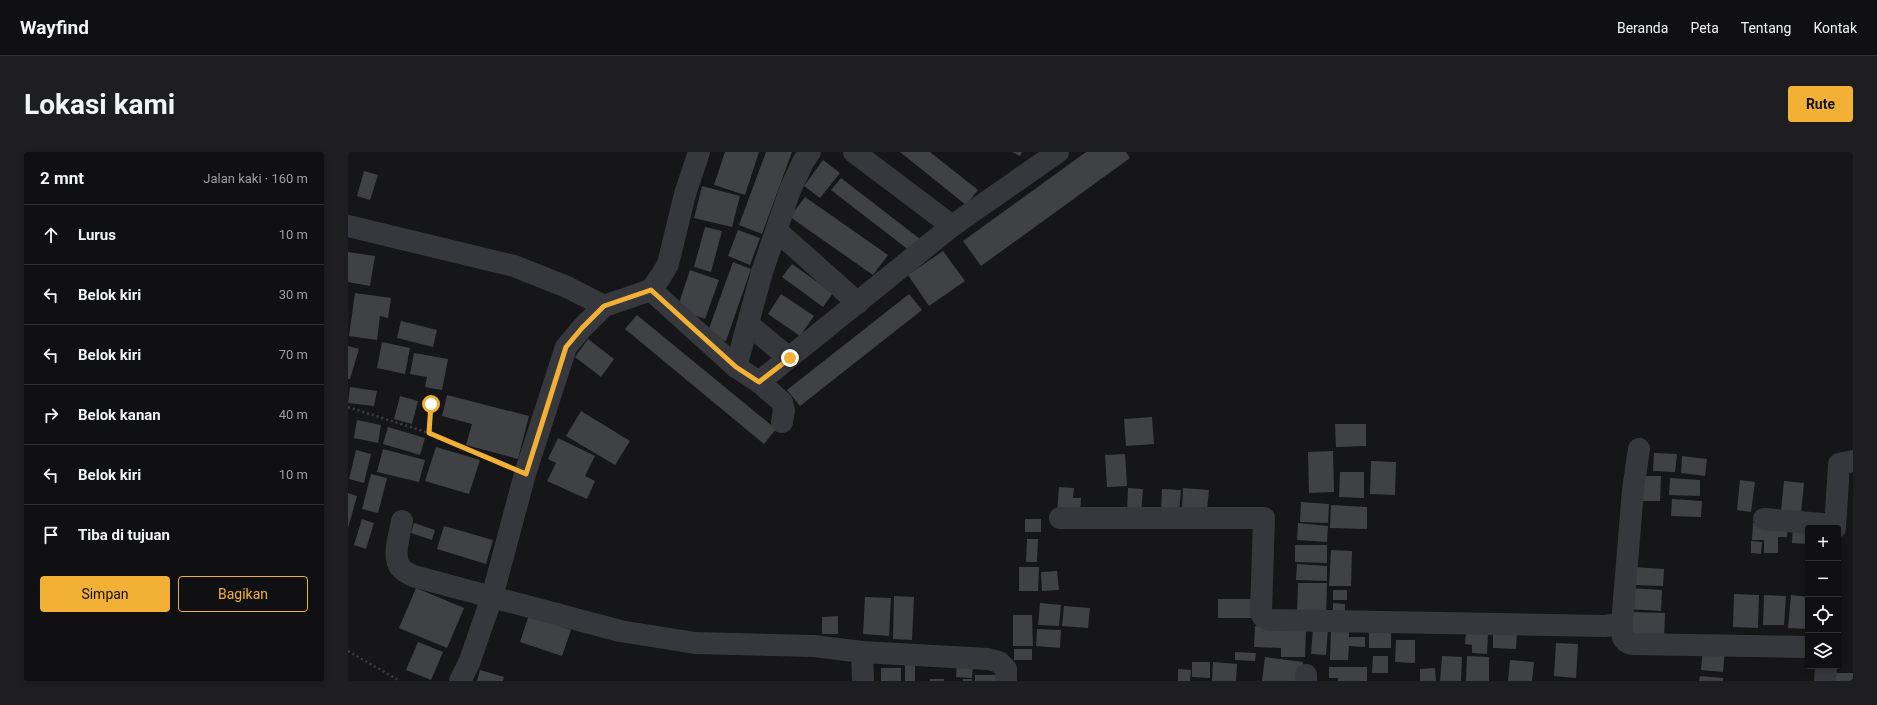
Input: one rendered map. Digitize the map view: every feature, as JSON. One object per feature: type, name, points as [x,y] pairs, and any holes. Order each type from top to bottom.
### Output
[{"type":"street","points":[[460,681],[469,663],[492,597],[526,474],[566,347],[604,306],[651,290],[668,264],[685,194],[699,152]]},
{"type":"street","points":[[736,367],[762,272],[790,190],[803,162],[810,152]]},
{"type":"street","points":[[854,152],[952,226]]},
{"type":"street","points":[[759,382],[858,304],[952,226],[1058,152]]},
{"type":"street","points":[[348,226],[514,266],[567,286],[604,306]]},
{"type":"street","points":[[777,231],[858,304]]},
{"type":"street","points":[[651,290],[736,367],[759,382],[782,402],[784,410],[782,422]]},
{"type":"street","points":[[748,324],[790,358]]},
{"type":"street","points":[[1639,449],[1633,490],[1622,624],[1622,638],[1626,643],[1805,647]]},
{"type":"street","points":[[1835,525],[1839,464],[1853,461]]},
{"type":"street","points":[[1060,518],[1264,518],[1262,612],[1263,617],[1269,620],[1596,626],[1622,624]]},
{"type":"street","points":[[1764,519],[1825,525]]},
{"type":"street","points":[[402,521],[397,555],[401,568],[413,576],[620,631],[694,643],[814,646],[862,652],[988,659],[999,662],[1006,669],[1006,681]]},
{"type":"street","points":[[862,652],[863,681]]},
{"type":"street","points":[[1825,681],[1826,669]]},
{"type":"path","points":[[429,433],[431,404]]},
{"type":"path","points":[[348,407],[429,433],[526,474]]},
{"type":"path","points":[[348,651],[400,681]]},
{"type":"building","points":[[725,152],[759,152],[745,195],[714,185]]},
{"type":"building","points":[[766,152],[792,152],[762,234],[739,225]]},
{"type":"building","points":[[900,152],[930,152],[978,190],[966,205]]},
{"type":"building","points":[[1012,152],[1022,152],[1020,156]]},
{"type":"building","points":[[1086,152],[1126,152],[1130,158],[981,266],[963,241]]},
{"type":"building","points":[[823,160],[840,173],[820,198],[804,186]]},
{"type":"building","points":[[364,171],[378,175],[370,200],[357,196]]},
{"type":"building","points":[[841,178],[920,239],[910,251],[831,190]]},
{"type":"building","points":[[702,186],[740,196],[732,227],[694,218]]},
{"type":"building","points":[[805,197],[888,255],[873,275],[790,217]]},
{"type":"building","points":[[705,227],[722,231],[711,272],[694,267]]},
{"type":"building","points":[[738,230],[760,238],[750,265],[728,256]]},
{"type":"building","points":[[943,251],[965,281],[929,306],[908,275]]},
{"type":"building","points":[[348,252],[375,256],[370,286],[348,282]]},
{"type":"building","points":[[733,262],[751,269],[726,341],[707,334]]},
{"type":"building","points":[[792,264],[833,293],[823,307],[782,277]]},
{"type":"building","points":[[690,270],[719,280],[705,319],[677,309]]},
{"type":"building","points":[[355,293],[391,298],[388,318],[380,316],[377,340],[349,336]]},
{"type":"building","points":[[781,294],[814,316],[800,336],[768,314]]},
{"type":"building","points":[[909,294],[922,310],[800,406],[787,390]]},
{"type":"building","points":[[637,315],[776,429],[764,444],[625,329]]},
{"type":"building","points":[[401,321],[437,330],[433,347],[397,338]]},
{"type":"building","points":[[588,339],[614,359],[601,377],[575,357]]},
{"type":"building","points":[[382,342],[410,348],[405,374],[377,368]]},
{"type":"building","points":[[348,346],[359,349],[350,379],[348,379]]},
{"type":"building","points":[[414,353],[448,359],[442,390],[425,387],[427,377],[410,374]]},
{"type":"building","points":[[350,387],[377,391],[374,406],[348,403]]},
{"type":"building","points":[[447,395],[529,416],[518,459],[466,445],[472,424],[442,416]]},
{"type":"building","points":[[400,396],[418,401],[412,424],[394,419]]},
{"type":"building","points":[[581,411],[630,441],[615,465],[566,436]]},
{"type":"building","points":[[1152,417],[1154,444],[1126,446],[1124,419]]},
{"type":"building","points":[[357,420],[381,425],[378,443],[354,438]]},
{"type":"building","points":[[1335,424],[1366,424],[1366,446],[1336,447]]},
{"type":"building","points":[[388,427],[425,438],[420,455],[383,444]]},
{"type":"building","points":[[558,438],[595,456],[585,476],[595,481],[587,499],[547,481],[556,463],[548,459]]},
{"type":"building","points":[[436,447],[480,460],[469,494],[425,481]]},
{"type":"building","points":[[383,449],[425,460],[419,482],[377,472]]},
{"type":"building","points":[[356,450],[371,454],[364,483],[349,479]]},
{"type":"building","points":[[1333,451],[1334,492],[1309,493],[1308,452]]},
{"type":"building","points":[[1654,453],[1677,454],[1675,472],[1653,471]]},
{"type":"building","points":[[1125,454],[1127,486],[1107,487],[1105,455]]},
{"type":"building","points":[[1682,456],[1707,459],[1705,476],[1681,473]]},
{"type":"building","points":[[1371,461],[1396,462],[1395,495],[1370,494]]},
{"type":"building","points":[[1340,472],[1364,472],[1364,498],[1339,497]]},
{"type":"building","points":[[371,474],[387,478],[378,513],[362,509]]},
{"type":"building","points":[[1641,476],[1661,476],[1660,501],[1641,501]]},
{"type":"building","points":[[1670,478],[1700,480],[1700,496],[1669,495]]},
{"type":"building","points":[[1740,480],[1755,482],[1751,512],[1737,510]]},
{"type":"building","points":[[1784,481],[1804,483],[1801,513],[1781,511]]},
{"type":"building","points":[[1059,487],[1074,488],[1073,498],[1081,498],[1080,515],[1057,514]]},
{"type":"building","points":[[1128,488],[1143,489],[1141,515],[1127,514]]},
{"type":"building","points":[[1183,488],[1209,490],[1207,509],[1182,508]]},
{"type":"building","points":[[1162,489],[1181,490],[1179,513],[1161,512]]},
{"type":"building","points":[[348,493],[357,496],[348,528]]},
{"type":"building","points":[[1672,499],[1702,501],[1701,517],[1671,516]]},
{"type":"building","points":[[1301,502],[1329,504],[1328,523],[1300,522]]},
{"type":"building","points":[[1331,505],[1367,507],[1367,529],[1330,528]]},
{"type":"building","points":[[362,519],[374,523],[366,549],[354,545]]},
{"type":"building","points":[[1025,519],[1041,519],[1041,532],[1025,532]]},
{"type":"building","points":[[414,523],[435,530],[432,540],[411,533]]},
{"type":"building","points":[[1298,523],[1328,526],[1327,542],[1297,540]]},
{"type":"building","points":[[1753,523],[1788,524],[1787,537],[1778,537],[1778,553],[1764,553],[1764,540],[1752,540]]},
{"type":"building","points":[[1793,525],[1805,527],[1805,544],[1792,543]]},
{"type":"building","points":[[444,526],[493,540],[486,564],[437,549]]},
{"type":"building","points":[[1027,539],[1038,539],[1037,562],[1026,562]]},
{"type":"building","points":[[1751,541],[1762,542],[1761,554],[1751,553]]},
{"type":"building","points":[[1295,545],[1327,545],[1327,563],[1295,562]]},
{"type":"building","points":[[1331,550],[1352,551],[1351,586],[1329,586]]},
{"type":"building","points":[[1297,564],[1327,566],[1327,581],[1296,580]]},
{"type":"building","points":[[1019,567],[1039,567],[1038,591],[1019,591]]},
{"type":"building","points":[[1633,567],[1664,569],[1663,586],[1632,585]]},
{"type":"building","points":[[1057,571],[1059,590],[1042,591],[1041,572]]},
{"type":"building","points":[[1298,583],[1327,583],[1326,616],[1297,616]]},
{"type":"building","points":[[416,588],[464,608],[447,648],[399,628]]},
{"type":"building","points":[[1629,588],[1662,590],[1661,611],[1628,609]]},
{"type":"building","points":[[1333,590],[1347,590],[1347,600],[1333,600]]},
{"type":"building","points":[[1734,594],[1759,595],[1758,628],[1733,627]]},
{"type":"building","points":[[1764,595],[1786,596],[1784,625],[1763,625]]},
{"type":"building","points":[[1791,595],[1805,597],[1805,629],[1788,628]]},
{"type":"building","points":[[894,596],[914,597],[912,640],[893,639]]},
{"type":"building","points":[[865,597],[891,598],[889,636],[863,634]]},
{"type":"building","points":[[1218,599],[1255,599],[1255,618],[1218,618]]},
{"type":"building","points":[[1040,603],[1061,605],[1059,626],[1038,625]]},
{"type":"building","points":[[1333,603],[1345,604],[1345,613],[1333,613]]},
{"type":"building","points":[[1064,606],[1090,608],[1088,628],[1062,626]]},
{"type":"building","points":[[1631,612],[1665,613],[1664,639],[1629,637]]},
{"type":"building","points":[[529,615],[571,630],[562,656],[520,642]]},
{"type":"building","points":[[1013,615],[1032,615],[1033,646],[1013,646]]},
{"type":"building","points":[[838,616],[838,634],[822,634],[822,617]]},
{"type":"building","points":[[1255,626],[1306,628],[1305,657],[1281,657],[1281,648],[1254,647]]},
{"type":"building","points":[[1313,628],[1328,629],[1326,655],[1311,654]]},
{"type":"building","points":[[1331,628],[1349,628],[1349,637],[1365,637],[1365,647],[1349,646],[1348,660],[1330,660]]},
{"type":"building","points":[[1037,629],[1061,630],[1060,648],[1036,646]]},
{"type":"building","points":[[1493,630],[1517,630],[1516,649],[1493,648]]},
{"type":"building","points":[[1369,632],[1391,633],[1391,648],[1369,648]]},
{"type":"building","points":[[1466,633],[1488,634],[1487,654],[1472,653],[1472,645],[1465,644]]},
{"type":"building","points":[[1396,640],[1415,640],[1415,663],[1395,662]]},
{"type":"building","points":[[418,642],[443,652],[431,680],[406,670]]},
{"type":"building","points":[[1556,643],[1578,644],[1576,678],[1554,676]]},
{"type":"building","points":[[1703,648],[1725,649],[1723,672],[1701,670]]},
{"type":"building","points":[[1014,649],[1032,649],[1032,660],[1014,660]]},
{"type":"building","points":[[1235,652],[1256,653],[1255,661],[1235,660]]},
{"type":"building","points":[[1373,656],[1388,656],[1388,673],[1372,673]]},
{"type":"building","points":[[1442,656],[1462,657],[1461,681],[1440,681]]},
{"type":"building","points":[[1467,656],[1489,657],[1489,681],[1466,681]]},
{"type":"building","points":[[1265,657],[1303,662],[1301,681],[1262,681]]},
{"type":"building","points":[[957,660],[973,661],[972,678],[956,677]]},
{"type":"building","points":[[1510,660],[1534,662],[1532,681],[1508,681]]},
{"type":"building","points":[[905,662],[915,662],[915,681],[905,681]]},
{"type":"building","points":[[1192,662],[1210,662],[1210,678],[1192,677]]},
{"type":"building","points":[[1213,662],[1237,664],[1236,681],[1212,681]]},
{"type":"building","points":[[1329,667],[1367,667],[1367,681],[1338,681],[1338,678],[1329,678]]},
{"type":"building","points":[[881,668],[901,668],[901,681],[881,681]]},
{"type":"building","points":[[1435,668],[1436,681],[1420,681],[1420,669]]},
{"type":"building","points":[[1178,669],[1191,670],[1190,681],[1178,681]]},
{"type":"building","points":[[480,670],[504,677],[503,681],[477,681]]},
{"type":"building","points":[[1831,673],[1853,673],[1853,681],[1831,681]]},
{"type":"building","points":[[975,675],[998,675],[998,681],[975,681]]},
{"type":"building","points":[[1700,676],[1723,678],[1723,681],[1699,681]]},
{"type":"building","points":[[930,679],[944,679],[944,681],[930,681]]},
{"type":"building","points":[[963,679],[972,679],[972,681],[963,681]]},
{"type":"route","points":[[431,404],[429,433],[526,474],[566,347],[604,306],[651,290],[736,367],[759,382],[790,358]]}]
